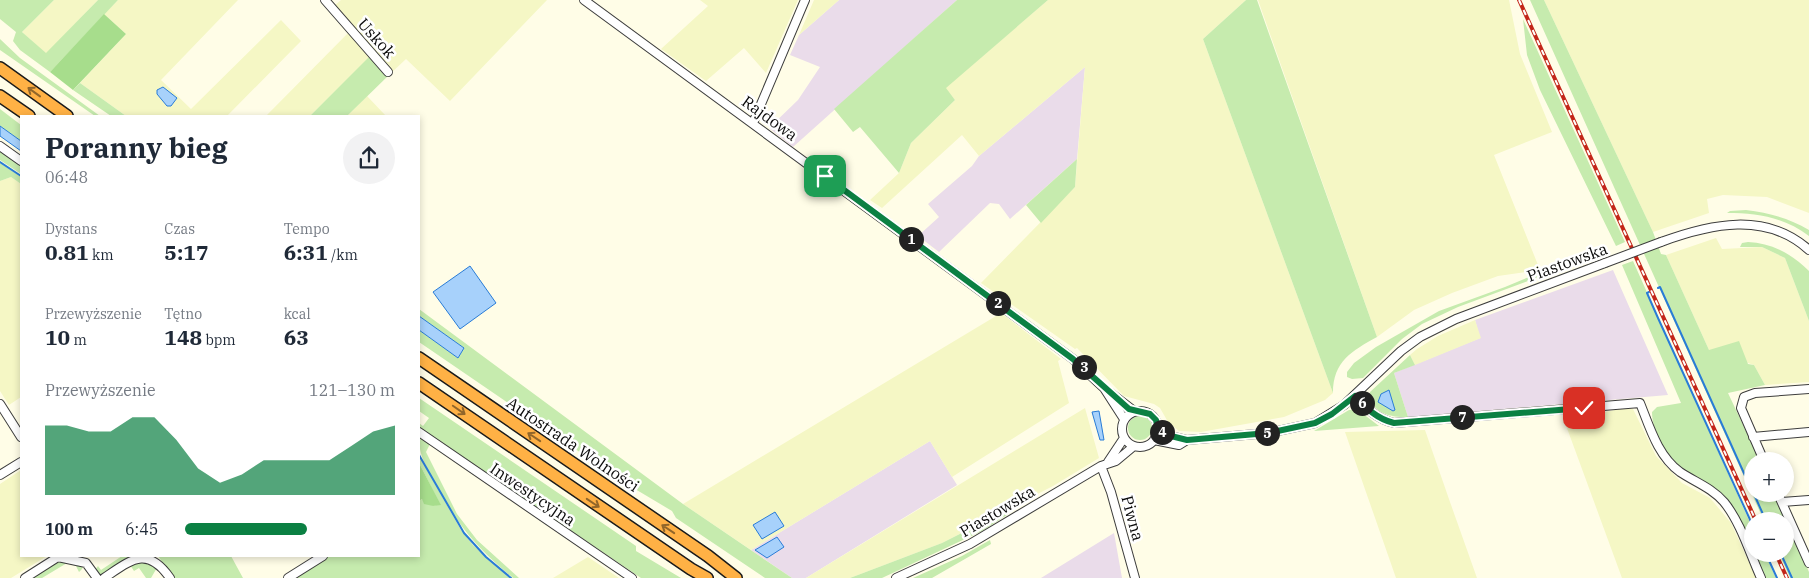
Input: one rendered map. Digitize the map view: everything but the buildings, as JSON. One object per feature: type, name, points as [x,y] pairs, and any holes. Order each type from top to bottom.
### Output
[{"type":"highway","points":[[0,68],[66,115]]},
{"type":"highway","points":[[0,96],[28,115]]},
{"type":"highway","name":"Autostrada Wolności","points":[[420,359],[708,556]]},
{"type":"highway","points":[[420,384],[690,569],[707,578]]},
{"type":"highway","points":[[708,556],[736,578]]},
{"type":"highway","points":[[708,556],[746,578]]},
{"type":"highway","points":[[690,569],[699,578]]},
{"type":"street","name":"Uskok","points":[[325,0],[388,72]]},
{"type":"street","name":"Rajdowa","points":[[584,0],[1084,367],[1104,388],[1134,411]]},
{"type":"street","points":[[753,123],[805,0]]},
{"type":"street","points":[[0,146],[20,160]]},
{"type":"street","name":"Piastowska","points":[[1158,429],[1167,435],[1187,440],[1268,433],[1315,423],[1332,414],[1355,396],[1401,351],[1420,337],[1456,319],[1605,262],[1713,226],[1752,225],[1780,232],[1809,250]]},
{"type":"street","name":"Rajdowa","points":[[1104,388],[1124,420]]},
{"type":"street","points":[[1760,452],[1741,408],[1744,397],[1755,393],[1809,389]]},
{"type":"street","points":[[1355,396],[1369,410],[1382,419],[1394,423],[1640,404],[1657,445],[1671,464],[1710,489],[1725,504],[1735,520],[1761,578]]},
{"type":"street","points":[[0,404],[20,435]]},
{"type":"street","points":[[1134,411],[1143,411],[1150,414],[1156,420],[1158,429],[1154,440],[1145,446],[1134,446],[1124,438],[1122,431],[1124,420],[1134,411]]},
{"type":"street","points":[[1753,437],[1809,432]]},
{"type":"street","name":"Inwestycyjna","points":[[420,433],[632,578]]},
{"type":"street","name":"Piastowska","points":[[1108,462],[1124,438]]},
{"type":"street","name":"Piastowska","points":[[1154,440],[1179,445],[1187,440]]},
{"type":"street","name":"Piastowska","points":[[896,578],[970,544],[1101,466],[1118,459],[1134,446]]},
{"type":"street","points":[[0,475],[20,463]]},
{"type":"street","name":"Piwna","points":[[1101,466],[1112,492],[1135,578]]},
{"type":"street","points":[[1794,501],[1809,500]]},
{"type":"street","points":[[1782,502],[1809,563]]},
{"type":"street","points":[[25,578],[58,557],[86,563],[97,578]]},
{"type":"street","points":[[288,578],[321,557]]},
{"type":"street","points":[[104,578],[130,561],[139,558],[156,562],[170,578]]},
{"type":"shaded area","points":[[839,0],[957,0],[793,147],[769,128],[798,100],[820,67],[790,55],[799,35]]},
{"type":"shaded area","points":[[1085,67],[1077,159],[1010,219],[999,204],[990,203],[939,252],[918,236],[939,217],[928,204],[972,166],[979,156]]},
{"type":"shaded area","points":[[1613,270],[1668,395],[1408,417],[1394,373],[1480,338],[1475,320]]},
{"type":"shaded area","points":[[930,441],[957,485],[806,578],[792,578],[751,550]]},
{"type":"shaded area","points":[[1114,533],[1122,578],[1041,578]]},
{"type":"green space","points":[[0,0],[54,0],[22,32],[46,53],[98,0],[118,0],[50,72],[20,50],[13,41],[16,32],[0,19]]},
{"type":"green space","points":[[54,0],[98,0],[46,54],[22,32]]},
{"type":"green space","points":[[118,0],[238,0],[161,80],[191,109],[281,20],[301,41],[228,115],[125,115],[80,83],[126,34],[104,14]]},
{"type":"green space","points":[[341,0],[547,0],[450,101],[406,59],[389,75],[370,57],[311,115],[267,115],[352,29],[334,6]]},
{"type":"green space","points":[[700,0],[798,0],[766,73],[744,48],[706,81],[661,49],[708,6]]},
{"type":"green space","points":[[814,0],[839,0],[799,35]]},
{"type":"green space","points":[[957,0],[1048,0],[946,88],[955,100],[911,143],[899,173],[860,127],[853,132],[834,109]]},
{"type":"green space","points":[[1048,0],[1246,0],[1203,39],[1333,393],[1325,400],[1284,417],[1201,432],[1179,431],[1168,422],[1160,408],[1154,404],[1124,396],[1077,348],[1075,349],[981,283],[1075,187],[1085,67],[979,156],[962,135],[882,208],[870,200],[899,173],[911,143],[955,100],[945,88]]},
{"type":"green space","points":[[1246,0],[1257,0],[1377,337],[1352,352],[1340,365],[1336,373],[1333,393],[1203,39]]},
{"type":"green space","points":[[1258,0],[1509,0],[1520,54],[1552,132],[1494,155],[1540,270],[1498,276],[1452,293],[1414,310],[1377,337]]},
{"type":"green space","points":[[1530,0],[1544,0],[1653,232],[1661,254],[1666,255],[1709,350],[1739,341],[1748,364],[1754,365],[1765,385],[1728,393],[1756,452],[1744,452],[1744,476]]},
{"type":"green space","points":[[1544,0],[1809,0],[1809,213],[1767,197],[1723,195],[1707,199],[1709,213],[1653,232]]},
{"type":"green space","points":[[104,14],[126,34],[73,90],[50,72]]},
{"type":"green space","points":[[1523,19],[1625,242],[1616,246],[1540,90],[1527,55]]},
{"type":"green space","points":[[0,39],[20,58],[99,115],[94,115],[0,50]]},
{"type":"green space","points":[[370,56],[389,75],[348,115],[311,115]]},
{"type":"green space","points":[[80,83],[125,115],[110,115],[73,90]]},
{"type":"green space","points":[[367,96],[385,115],[348,115]]},
{"type":"green space","points":[[0,109],[20,124],[20,140],[0,126]]},
{"type":"green space","points":[[0,148],[20,162],[20,173],[0,160]]},
{"type":"green space","points":[[1077,159],[1075,187],[1041,223],[1026,205]]},
{"type":"green space","points":[[0,163],[20,176],[20,183],[11,177],[0,181]]},
{"type":"green space","points":[[11,177],[20,183],[20,398],[9,405],[0,391],[0,181]]},
{"type":"green space","points":[[1746,210],[1771,214],[1794,222],[1809,230],[1809,236],[1790,224],[1770,217],[1727,213],[1730,211]]},
{"type":"green space","points":[[1716,238],[1722,249],[1762,247],[1785,258],[1809,321],[1809,382],[1765,385],[1754,365],[1709,350],[1666,255]]},
{"type":"green space","points":[[1748,242],[1781,250],[1796,259],[1809,271],[1809,321],[1785,258],[1762,247],[1740,247],[1742,243]]},
{"type":"green space","points":[[1600,247],[1604,253],[1458,307],[1422,324],[1402,339],[1363,378],[1352,379],[1347,377],[1347,372],[1354,363],[1376,347],[1439,311],[1505,287]]},
{"type":"green space","points":[[1633,261],[1745,512],[1744,530],[1727,499],[1713,486],[1689,474],[1679,466],[1667,452],[1658,436],[1652,412],[1657,407],[1681,403],[1622,265]]},
{"type":"green space","points":[[420,310],[683,504],[792,578],[765,578],[676,518],[672,511],[625,483],[420,343],[420,331],[458,358],[464,348],[420,317]]},
{"type":"green space","points":[[1001,313],[1061,359],[1058,361],[1069,403],[952,477],[930,441],[751,550],[683,504]]},
{"type":"green space","points":[[1475,320],[1481,338],[1415,365],[1410,355],[1417,349],[1438,336]]},
{"type":"green space","points":[[1410,355],[1415,365],[1394,373],[1408,417],[1382,413],[1373,405],[1370,392]]},
{"type":"green space","points":[[420,399],[636,546],[636,551],[681,578],[641,578],[420,429],[420,424],[423,426],[429,418],[420,412]]},
{"type":"green space","points":[[1085,408],[1099,458],[1053,486],[942,543],[850,578],[806,578]]},
{"type":"green space","points":[[1625,408],[1633,409],[1656,456],[1682,483],[1710,498],[1731,523],[1744,552],[1744,562],[1749,562],[1756,578],[1622,578],[1564,420]]},
{"type":"green space","points":[[1349,410],[1358,410],[1379,426],[1314,431]]},
{"type":"green space","points":[[1140,416],[1148,420],[1152,428],[1148,436],[1140,440],[1132,436],[1128,428],[1132,420]]},
{"type":"green space","points":[[1425,430],[1477,578],[1396,578],[1345,432]]},
{"type":"green space","points":[[420,438],[430,444],[426,452],[457,514],[477,540],[519,578],[513,578],[500,567],[478,546],[460,524],[443,498],[422,456]]},
{"type":"green space","points":[[420,458],[461,530],[473,545],[510,578],[292,578],[325,557],[420,557],[420,500],[422,499],[433,506],[440,504],[420,465]]},
{"type":"green space","points":[[420,465],[441,505],[424,504],[422,499],[420,500]]},
{"type":"green space","points":[[20,471],[20,557],[45,557],[11,578],[0,578],[0,484]]},
{"type":"green space","points":[[1755,502],[1778,502],[1782,512],[1760,512]]},
{"type":"green space","points":[[1015,506],[1007,515],[982,531],[882,578],[850,578],[942,543]]},
{"type":"green space","points":[[1794,539],[1809,572],[1809,578],[1790,578],[1783,562],[1794,562]]},
{"type":"green space","points":[[990,540],[991,544],[932,578],[913,578],[962,556]]},
{"type":"green space","points":[[120,557],[132,557],[102,576],[95,570],[98,566],[101,570]]},
{"type":"green space","points":[[159,557],[232,557],[243,578],[173,578]]},
{"type":"green space","points":[[588,557],[619,578],[553,578]]},
{"type":"green space","points":[[61,560],[83,566],[82,569],[79,572],[76,566],[67,563],[42,578],[31,578]]},
{"type":"green space","points":[[140,560],[158,566],[151,578],[146,578],[139,568],[134,571],[130,565]]},
{"type":"green space","points":[[1758,562],[1769,562],[1776,578],[1765,578]]},
{"type":"water","points":[[163,87],[177,98],[171,106],[167,106],[157,94],[157,90]]},
{"type":"water","points":[[0,126],[20,140],[20,150],[0,136]]},
{"type":"water","points":[[470,266],[496,303],[460,329],[433,292]]},
{"type":"water","points":[[420,317],[464,348],[458,358],[420,331]]},
{"type":"water","points":[[1389,390],[1395,410],[1393,411],[1378,402],[1381,394]]},
{"type":"water","points":[[1099,411],[1104,440],[1100,440],[1092,412]]},
{"type":"water","points":[[775,512],[784,526],[762,539],[753,525]]},
{"type":"water","points":[[777,537],[784,547],[767,558],[755,550]]},
{"type":"waterway","points":[[0,162],[20,175]]},
{"type":"waterway","points":[[1658,288],[1660,287],[1744,473]]},
{"type":"waterway","points":[[1649,292],[1647,293],[1658,318],[1747,512]]},
{"type":"waterway","points":[[420,457],[464,533],[486,557],[511,578]]},
{"type":"waterway","points":[[1758,502],[1762,512]]},
{"type":"waterway","points":[[1770,562],[1777,578]]},
{"type":"waterway","points":[[1785,562],[1792,578]]},
{"type":"railway","points":[[1519,0],[1752,512]]},
{"type":"railway","points":[[1780,562],[1787,578]]},
{"type":"route","points":[[825,176],[1084,367],[1104,388],[1129,409],[1147,412],[1154,417],[1158,424],[1158,429],[1167,435],[1187,440],[1268,433],[1298,428],[1315,423],[1332,414],[1355,396],[1369,410],[1382,419],[1394,423],[1584,408]]}]
